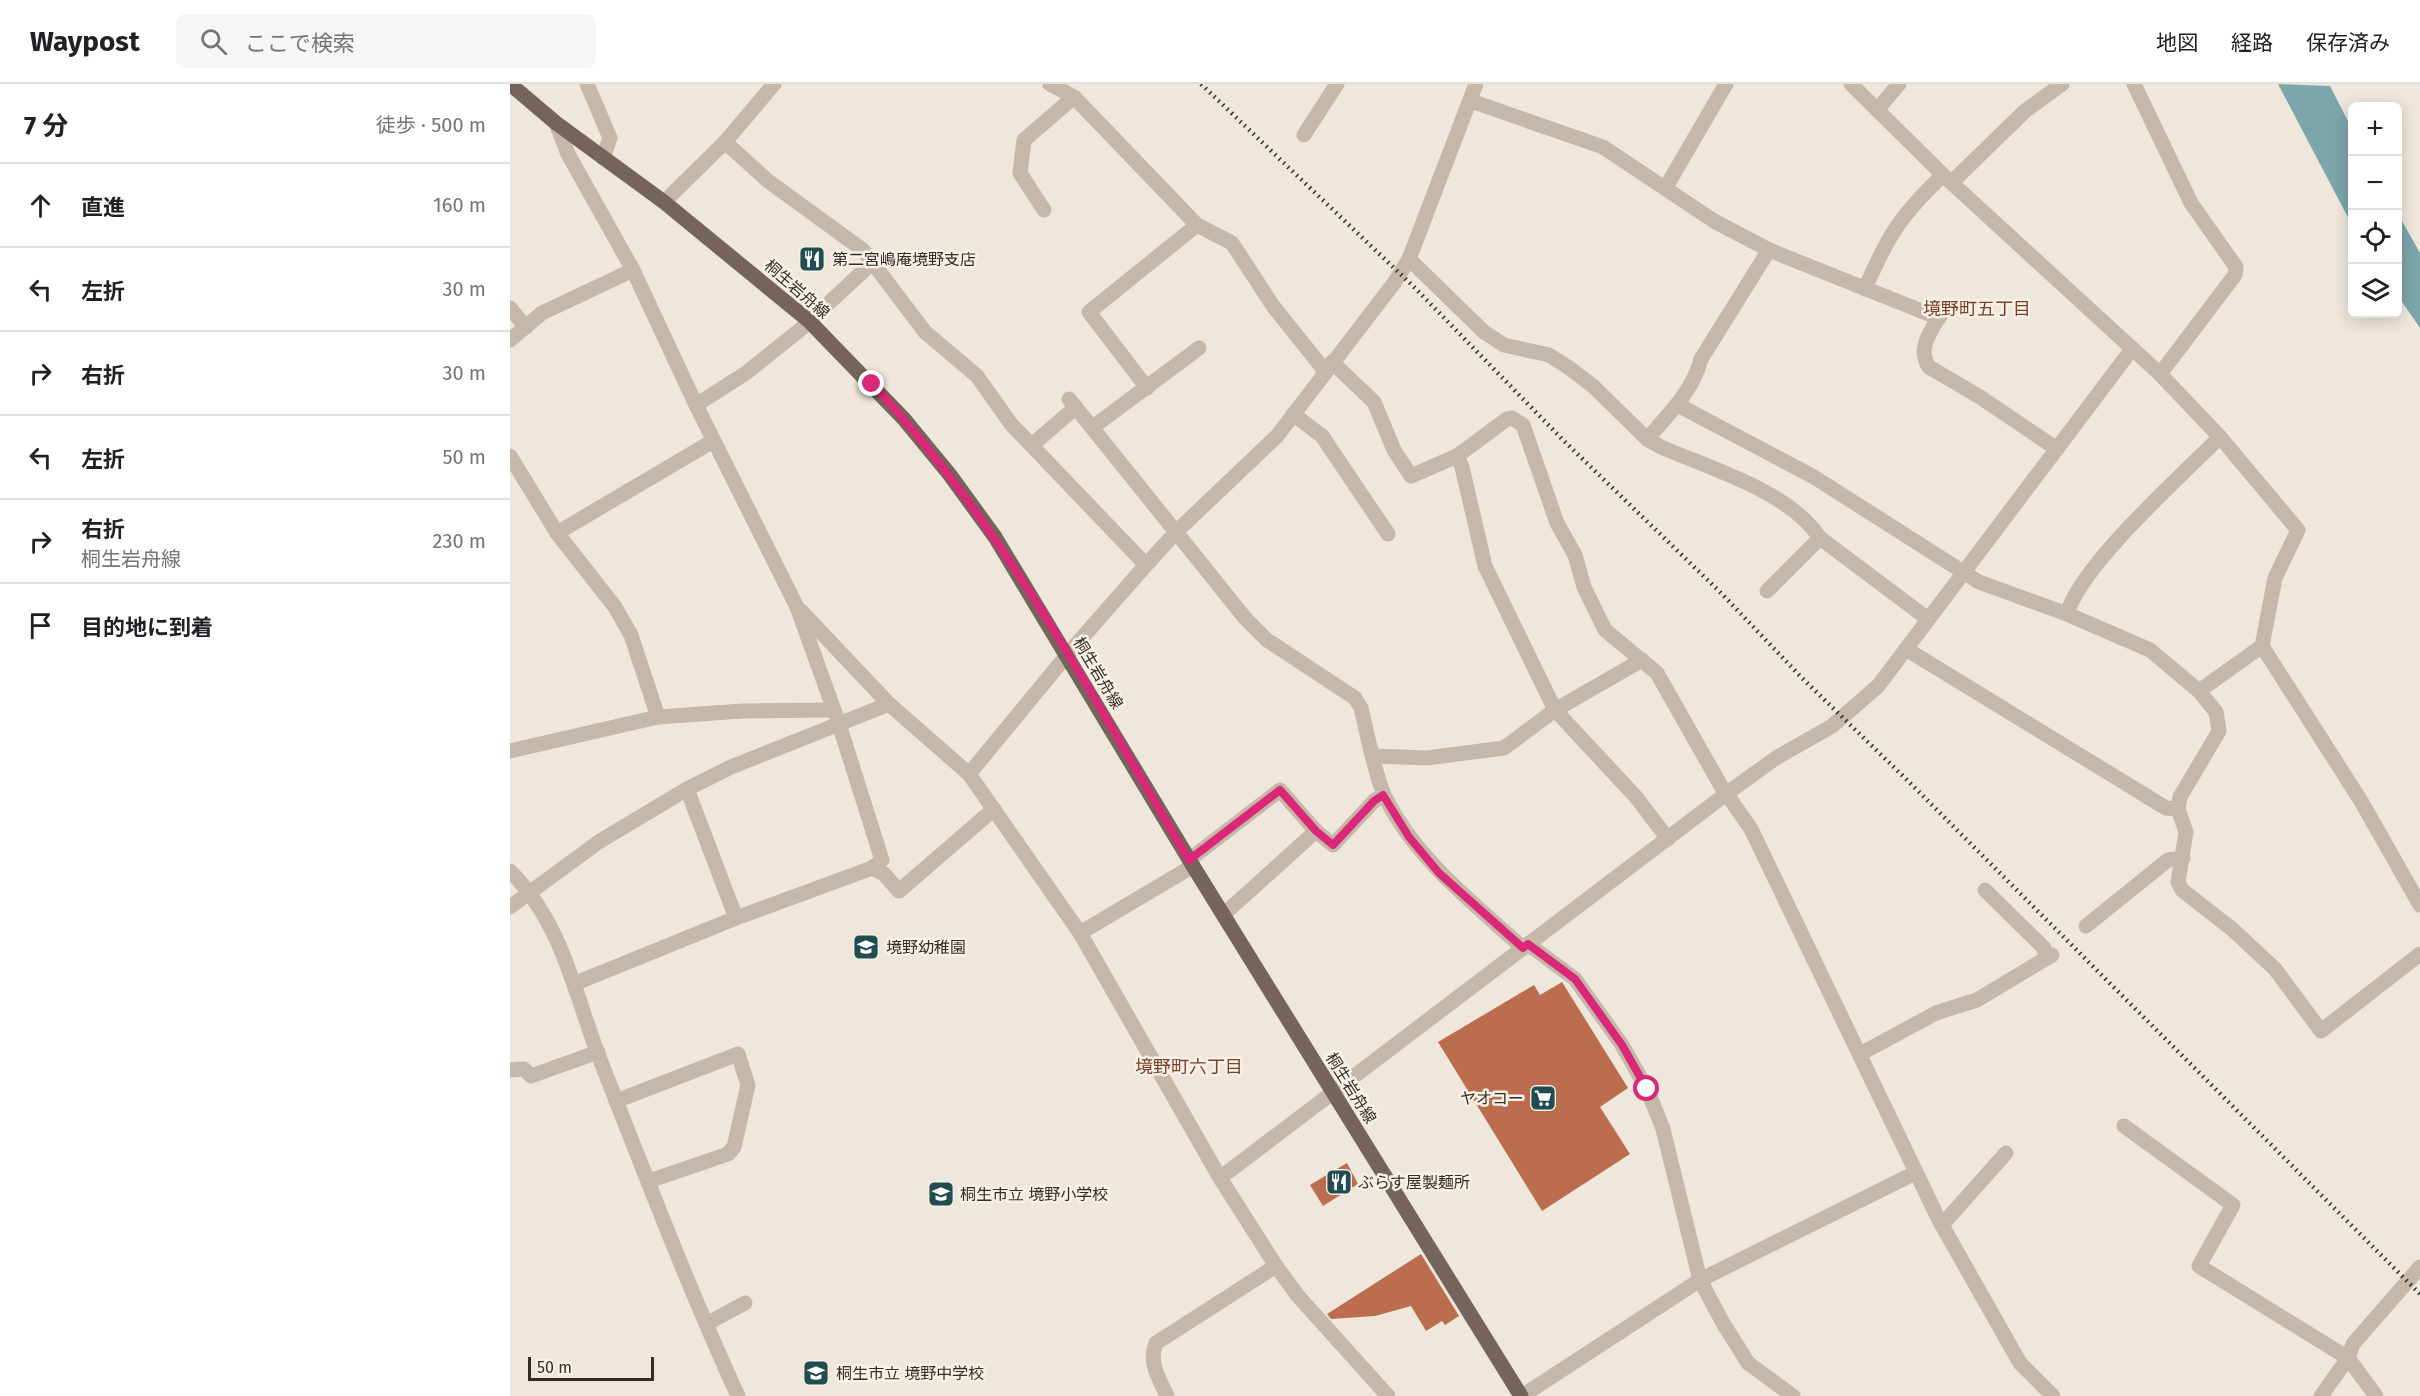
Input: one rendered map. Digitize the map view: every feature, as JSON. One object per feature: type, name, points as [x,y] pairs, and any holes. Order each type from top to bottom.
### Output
[{"type":"main road","name":"桐生岩舟線","points":[[510,84],[556,123],[664,202],[808,321],[904,419],[950,475],[995,537],[1191,863],[1521,1396]]},
{"type":"street","points":[[587,84],[610,138],[603,158]]},
{"type":"street","points":[[664,202],[725,142],[774,84]]},
{"type":"street","points":[[1050,84],[1074,97],[1197,225],[1232,243],[1273,306],[1328,366],[1374,402],[1394,450],[1411,476],[1457,456],[1507,419],[1512,418],[1523,425],[1557,523],[1575,555],[1584,587],[1605,630],[1612,639],[1657,673],[1726,794],[1751,829],[1942,1225],[2020,1363],[2053,1396]]},
{"type":"street","points":[[1304,135],[1337,84]]},
{"type":"street","points":[[969,774],[1066,655],[1176,532],[1277,436],[1328,366],[1394,284],[1409,259],[1476,84]]},
{"type":"street","points":[[1666,187],[1726,84]]},
{"type":"street","points":[[1851,84],[1948,178],[2160,374],[2220,437],[2298,530],[2275,578],[2262,646],[2416,887],[2420,905]]},
{"type":"street","points":[[1877,110],[1899,84]]},
{"type":"street","points":[[1865,289],[1891,231],[1908,209],[1948,178],[2025,111],[2062,84]]},
{"type":"street","points":[[2134,84],[2191,203],[2236,267],[2235,275],[2160,374]]},
{"type":"street","points":[[1044,210],[1020,173],[1024,140],[1074,97]]},
{"type":"street","points":[[1471,101],[1603,147],[1714,221],[1769,250],[1865,289],[1942,312],[1922,348],[1924,360],[1929,368],[1980,397],[2057,449]]},
{"type":"street","points":[[556,123],[568,154],[633,270],[713,441],[797,607],[836,717],[882,860],[872,868],[736,918],[576,983]]},
{"type":"street","points":[[725,142],[775,186],[851,239],[873,262],[925,332],[977,376],[1011,424],[1146,565]]},
{"type":"street","points":[[1147,388],[1089,312],[1197,225]]},
{"type":"street","points":[[1647,439],[1678,405],[1698,372],[1701,359],[1769,250]]},
{"type":"street","points":[[1409,259],[1484,332],[1504,345],[1549,355],[1593,387],[1647,439],[1773,497],[1813,528],[1820,538],[1928,619]]},
{"type":"street","points":[[696,405],[746,373],[873,262]]},
{"type":"street","points":[[510,340],[542,313],[633,270]]},
{"type":"street","points":[[510,308],[526,327]]},
{"type":"street","points":[[1093,427],[1199,348]]},
{"type":"street","points":[[1221,1178],[1726,794],[1776,758],[1832,726],[1878,686],[2132,349]]},
{"type":"street","points":[[1032,445],[1072,403],[1245,618],[1267,640],[1355,698],[1361,708],[1383,795],[1409,837],[1439,873],[1526,946],[1575,979],[1622,1045],[1647,1089],[1663,1129],[1700,1280],[1748,1363],[1793,1396]]},
{"type":"street","points":[[1678,405],[1814,477],[1946,558],[1979,582],[2067,614],[2150,650],[2199,691],[2216,712],[2219,730],[2187,780],[2178,809],[2186,832],[2178,882],[2182,890],[2232,929],[2275,969],[2321,1031],[2420,954]]},
{"type":"street","points":[[1293,414],[1322,436],[1388,534]]},
{"type":"street","points":[[2067,614],[2071,601],[2114,546],[2220,437]]},
{"type":"street","points":[[557,533],[713,441]]},
{"type":"street","points":[[510,456],[557,533],[615,606],[631,635],[658,717]]},
{"type":"street","points":[[1457,456],[1462,467],[1485,566],[1498,598],[1556,710],[1636,797],[1668,839]]},
{"type":"street","points":[[1767,591],[1820,538]]},
{"type":"street","points":[[797,607],[889,704],[969,774],[1080,933],[1221,1178],[1276,1266],[1298,1296],[1388,1396]]},
{"type":"street","points":[[2199,691],[2262,646]]},
{"type":"street","points":[[1906,649],[2166,808],[2178,809]]},
{"type":"street","points":[[1374,756],[1427,758],[1504,748],[1556,710],[1642,660]]},
{"type":"street","points":[[510,907],[600,841],[687,789],[836,717],[889,704]]},
{"type":"street","points":[[510,752],[658,717],[741,711],[836,717]]},
{"type":"street","points":[[687,789],[736,918]]},
{"type":"street","points":[[1080,933],[1191,863],[1280,790],[1316,831],[1333,845],[1374,801],[1383,795]]},
{"type":"street","points":[[872,868],[884,874],[899,891],[994,810]]},
{"type":"street","points":[[1223,915],[1316,831]]},
{"type":"street","points":[[2086,926],[2168,860],[2182,858]]},
{"type":"street","points":[[510,871],[549,923],[576,983],[616,1101],[706,1324],[738,1396]]},
{"type":"street","points":[[1860,1054],[1936,1013],[1977,1000],[2049,957],[2044,948],[1985,890]]},
{"type":"street","points":[[510,1070],[524,1069],[531,1076],[598,1053]]},
{"type":"street","points":[[616,1101],[738,1054],[748,1085],[734,1147],[728,1154],[649,1181]]},
{"type":"street","points":[[2124,1126],[2233,1204],[2199,1266],[2348,1358],[2376,1396]]},
{"type":"street","points":[[1942,1225],[2006,1153]]},
{"type":"street","points":[[1521,1396],[1700,1280],[1915,1173]]},
{"type":"street","points":[[1167,1396],[1154,1365],[1152,1354],[1156,1343],[1276,1266]]},
{"type":"street","points":[[2321,1396],[2348,1358],[2352,1344],[2420,1267]]},
{"type":"street","points":[[706,1324],[745,1303]]},
{"type":"water","points":[[2278,84],[2330,86],[2348,121],[2348,217]]},
{"type":"water","points":[[2402,221],[2420,253],[2420,328],[2402,302]]},
{"type":"building","name":"ヤオコー","points":[[1562,982],[1628,1088],[1600,1107],[1630,1154],[1542,1211],[1438,1042],[1534,985],[1540,995]]},
{"type":"building","points":[[1347,1163],[1358,1184],[1323,1206],[1310,1185]]},
{"type":"building","points":[[1421,1254],[1459,1316],[1445,1325],[1442,1321],[1426,1331],[1411,1306],[1375,1316],[1331,1319],[1327,1314]]},
{"type":"railway","points":[[1201,84],[1414,287],[1563,440],[1722,594],[1802,678],[1905,778],[2420,1294]]},
{"type":"place","name":"第二宮嶋庵境野支店","points":[[812,259]]},
{"type":"place","name":"境野幼稚園","points":[[866,947]]},
{"type":"place","name":"ヤオコー","points":[[1543,1098]]},
{"type":"place","name":"ぶらす屋製麺所","points":[[1339,1182]]},
{"type":"place","name":"桐生市立 境野小学校","points":[[941,1194]]},
{"type":"place","name":"桐生市立 境野中学校","points":[[816,1373]]},
{"type":"district","name":"境野町五丁目","points":[[1977,309]]},
{"type":"district","name":"境野町六丁目","points":[[1189,1067]]},
{"type":"route","points":[[872,384],[950,475],[995,537],[1189,860],[1280,790],[1316,831],[1333,845],[1374,801],[1383,795],[1409,837],[1439,873],[1523,948],[1528,944],[1575,979],[1622,1045],[1647,1089]]}]
